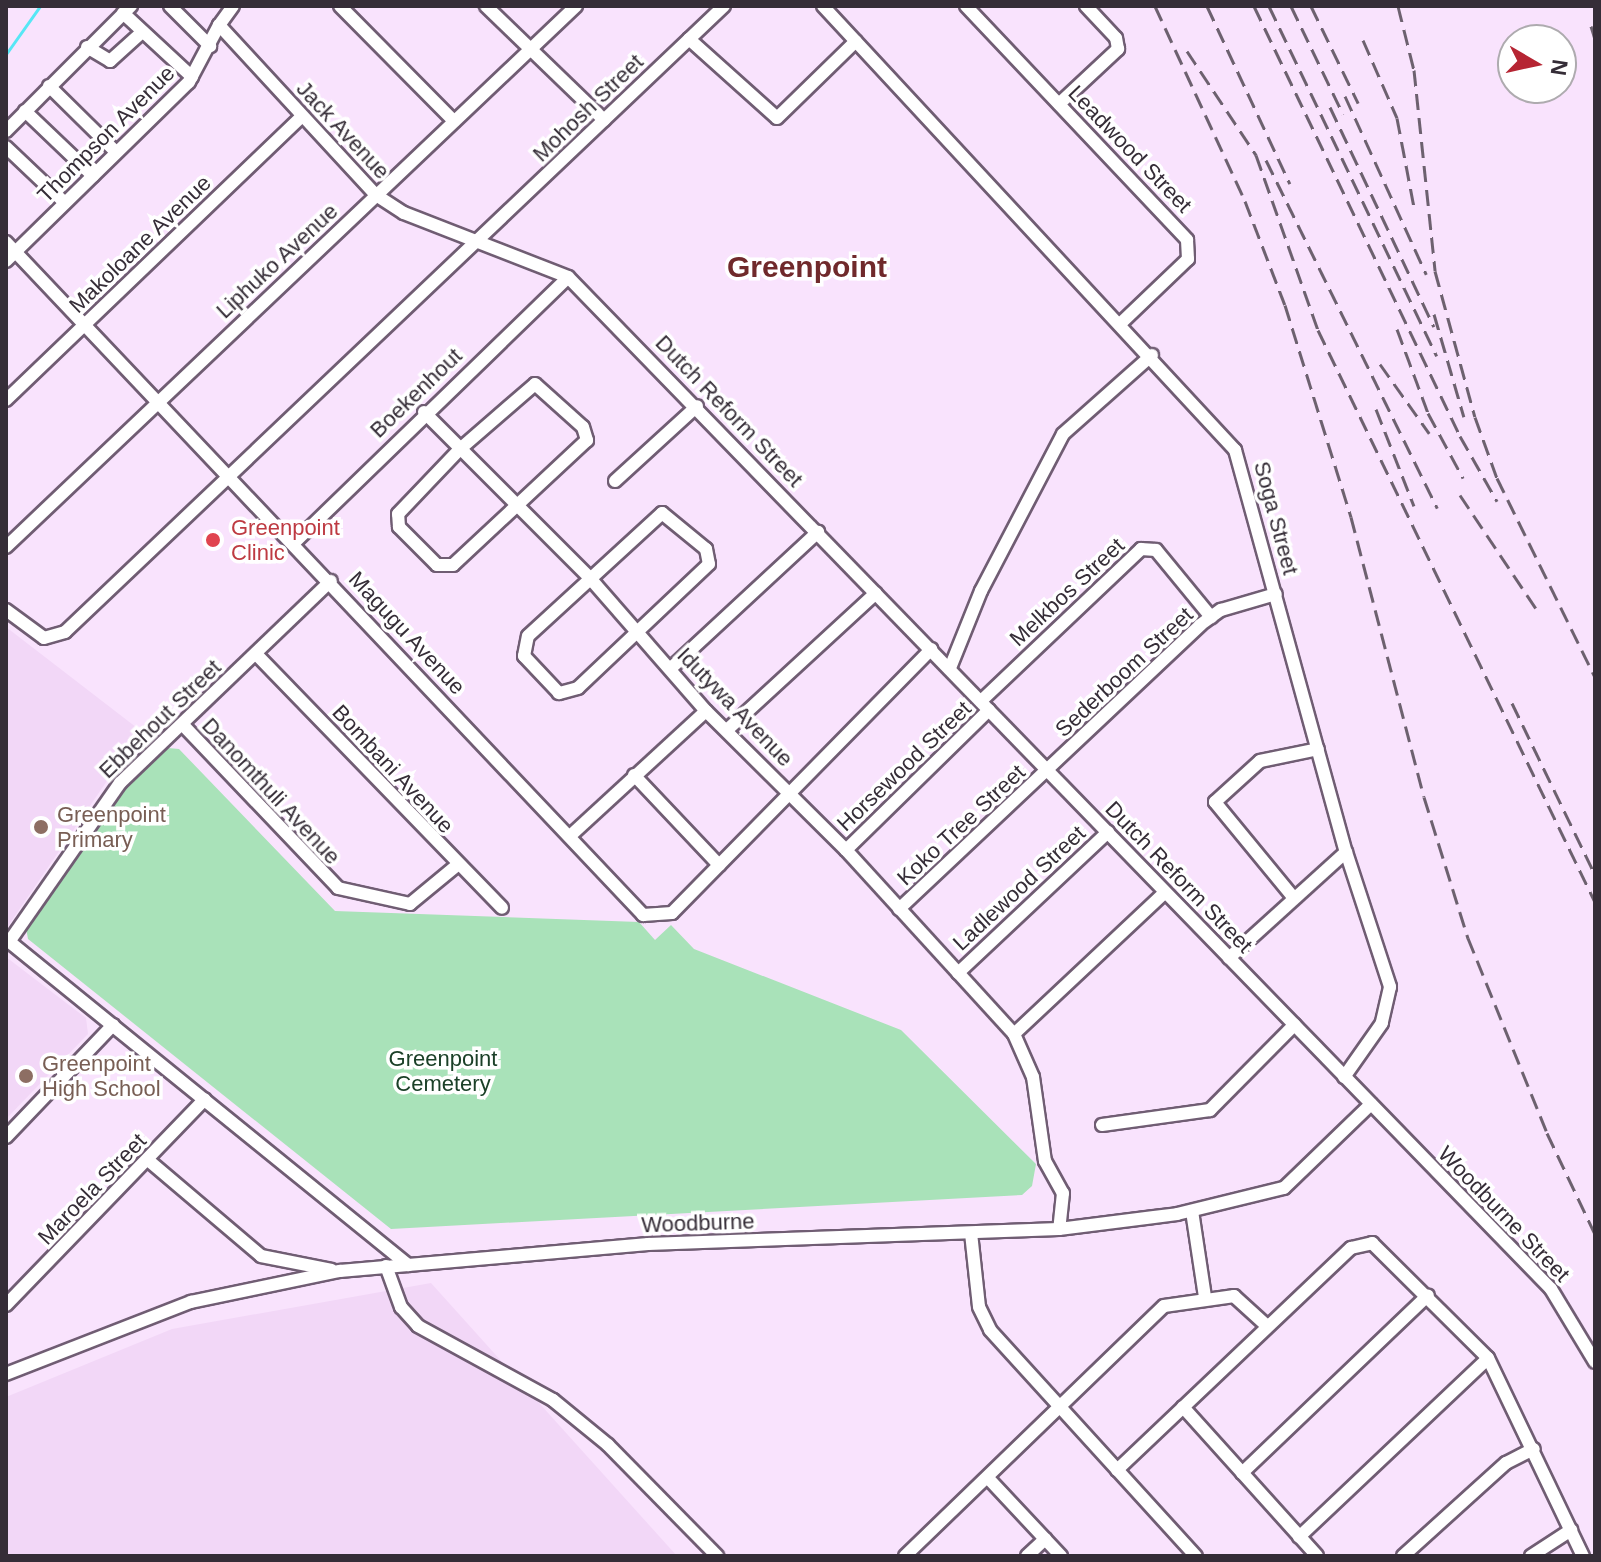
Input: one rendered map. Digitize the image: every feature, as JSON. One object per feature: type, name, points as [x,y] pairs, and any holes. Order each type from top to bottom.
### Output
[{"type":"street","points":[[170,6],[210,46]]},
{"type":"street","points":[[219,25],[233,6]]},
{"type":"street","points":[[340,6],[454,121]]},
{"type":"street","points":[[486,6],[528,50],[604,120]]},
{"type":"street","name":"Liphuko Avenue","points":[[6,547],[576,6]]},
{"type":"street","name":"Mohosh Street","points":[[480,240],[724,6]]},
{"type":"street","name":"Soga Street","points":[[823,6],[1122,322],[1235,450],[1346,852],[1391,998],[1382,1023],[1344,1077]]},
{"type":"street","name":"Leadwood Street","points":[[966,6],[1182,231],[1189,247],[1188,259],[1122,322]]},
{"type":"street","points":[[1059,104],[1118,49],[1116,38],[1086,6]]},
{"type":"street","points":[[6,131],[127,10],[141,33],[192,77]]},
{"type":"street","name":"Thompson Avenue","points":[[9,252],[65,203],[192,77],[219,25]]},
{"type":"street","name":"Jack Avenue","points":[[219,25],[376,195],[404,213],[480,240]]},
{"type":"street","points":[[87,47],[110,61],[141,33]]},
{"type":"street","points":[[689,39],[774,118],[856,41]]},
{"type":"street","points":[[49,86],[116,152]]},
{"type":"street","points":[[25,111],[93,176]]},
{"type":"street","name":"Makoloane Avenue","points":[[6,400],[302,116]]},
{"type":"street","points":[[6,147],[65,203]]},
{"type":"street","points":[[6,610],[44,638],[57,638],[480,240]]},
{"type":"street","name":"Dutch Reform Street","points":[[480,240],[568,277],[697,406],[1371,1104]]},
{"type":"street","name":"Magugu Avenue","points":[[9,252],[87,323],[643,915],[672,913],[719,865]]},
{"type":"street","name":"Boekenhout","points":[[295,542],[424,412],[568,277]]},
{"type":"street","points":[[950,668],[981,591],[1063,434],[1152,355]]},
{"type":"street","points":[[535,384],[547,389],[587,432],[587,440],[518,505],[453,565],[433,563],[397,519],[460,449],[535,384]]},
{"type":"street","points":[[615,481],[697,406]]},
{"type":"street","name":"Idutywa Avenue","points":[[424,412],[589,577],[706,711],[846,850],[1014,1034],[1033,1077],[1045,1161],[1063,1193],[1059,1229]]},
{"type":"street","points":[[657,514],[666,514],[706,549],[709,564],[638,630],[568,694],[559,693],[527,661],[523,648],[528,636],[589,577],[657,514]]},
{"type":"street","points":[[670,669],[818,532]]},
{"type":"street","name":"Melkbos Street","points":[[985,706],[1141,549],[1156,550],[1211,617]]},
{"type":"street","name":"Ebbehout Street","points":[[7,940],[107,798],[331,581]]},
{"type":"street","points":[[727,730],[876,593]]},
{"type":"street","name":"Sederboom Street","points":[[1049,770],[1211,617],[1276,594]]},
{"type":"street","points":[[634,775],[719,865],[787,791],[931,649]]},
{"type":"street","name":"Bombani Avenue","points":[[257,655],[456,866],[502,908]]},
{"type":"street","name":"Horsewood Street","points":[[846,850],[985,706]]},
{"type":"street","points":[[571,835],[706,711]]},
{"type":"street","name":"Danomthuli Avenue","points":[[183,725],[341,890],[414,903],[456,866]]},
{"type":"street","points":[[1293,897],[1215,802],[1260,761],[1318,749]]},
{"type":"street","name":"Koko Tree Street","points":[[899,909],[1049,770]]},
{"type":"street","name":"Ladlewood Street","points":[[958,973],[1108,832]]},
{"type":"street","points":[[1229,958],[1346,852]]},
{"type":"street","points":[[1014,1034],[1165,892]]},
{"type":"street","points":[[7,940],[408,1265]]},
{"type":"street","points":[[6,1137],[113,1025]]},
{"type":"street","points":[[1102,1125],[1210,1110],[1294,1025]]},
{"type":"street","name":"Maroela Street","points":[[6,1305],[205,1099]]},
{"type":"street","name":"Woodburne","points":[[6,1374],[191,1302],[340,1271],[648,1244],[1059,1229],[1192,1211],[1284,1188],[1371,1104]]},
{"type":"street","name":"Woodburne Street","points":[[1371,1104],[1551,1289],[1595,1362]]},
{"type":"street","points":[[148,1160],[261,1256],[340,1271]]},
{"type":"street","points":[[1192,1211],[1205,1297]]},
{"type":"street","points":[[971,1233],[985,1322],[1196,1556]]},
{"type":"street","points":[[1117,1470],[1267,1326],[1358,1244],[1382,1248],[1488,1358],[1583,1556]]},
{"type":"street","points":[[386,1266],[401,1307],[418,1326],[553,1400],[608,1445],[717,1556]]},
{"type":"street","points":[[1242,1473],[1428,1295]]},
{"type":"street","points":[[905,1556],[1164,1306],[1205,1297],[1242,1300],[1267,1326]]},
{"type":"street","points":[[1299,1537],[1488,1358]]},
{"type":"street","points":[[1183,1407],[1317,1556]]},
{"type":"street","points":[[1403,1556],[1506,1463],[1534,1449]]},
{"type":"street","points":[[988,1478],[1061,1556]]},
{"type":"street","points":[[1531,1556],[1571,1530]]},
{"type":"street","points":[[1027,1556],[1045,1539]]},
{"type":"shaded area","name":"Greenpoint Primary","points":[[6,627],[141,731],[8,926],[6,924]]},
{"type":"shaded area","name":"Greenpoint High School","points":[[6,957],[86,1018],[88,1034],[6,1119]]},
{"type":"shaded area","points":[[431,1283],[677,1556],[6,1556],[6,1397],[172,1329]]},
{"type":"green space","name":"Greenpoint Cemetery","points":[[168,748],[179,749],[335,911],[639,922],[655,940],[671,925],[694,949],[901,1030],[1036,1164],[1032,1186],[1022,1195],[391,1229],[28,939],[26,928],[111,802]]},
{"type":"waterway","points":[[6,54],[40,6]]},
{"type":"railway","points":[[1155,6],[1245,201],[1285,305],[1351,517],[1424,797],[1468,938],[1547,1133],[1595,1234]]},
{"type":"railway","points":[[1207,6],[1290,184]]},
{"type":"railway","points":[[1254,6],[1460,436],[1497,501]]},
{"type":"railway","points":[[1269,6],[1437,356]]},
{"type":"railway","points":[[1291,6],[1343,114]]},
{"type":"railway","points":[[1311,6],[1358,103]]},
{"type":"railway","points":[[1398,6],[1414,70],[1435,271],[1475,417],[1497,478],[1595,677]]},
{"type":"railway","points":[[1591,26],[1595,39]]},
{"type":"railway","points":[[1363,40],[1397,118],[1414,207]]},
{"type":"railway","points":[[1187,51],[1256,155],[1318,330],[1595,902]]},
{"type":"railway","points":[[1345,96],[1426,274]]},
{"type":"railway","points":[[1330,107],[1434,327]]},
{"type":"railway","points":[[1266,160],[1437,508]]},
{"type":"railway","points":[[1434,314],[1464,417]]},
{"type":"railway","points":[[1397,329],[1428,413],[1463,478]]},
{"type":"railway","points":[[1380,364],[1429,433]]},
{"type":"railway","points":[[1376,409],[1414,506]]},
{"type":"railway","points":[[1460,495],[1537,610]]},
{"type":"railway","points":[[1512,703],[1595,875]]},
{"type":"place","name":"Greenpoint Clinic","points":[[213,540]]},
{"type":"place","name":"Greenpoint Primary","points":[[41,827]]},
{"type":"place","name":"Greenpoint High School","points":[[26,1076]]},
{"type":"district","name":"Greenpoint","points":[[807,267]]}]
